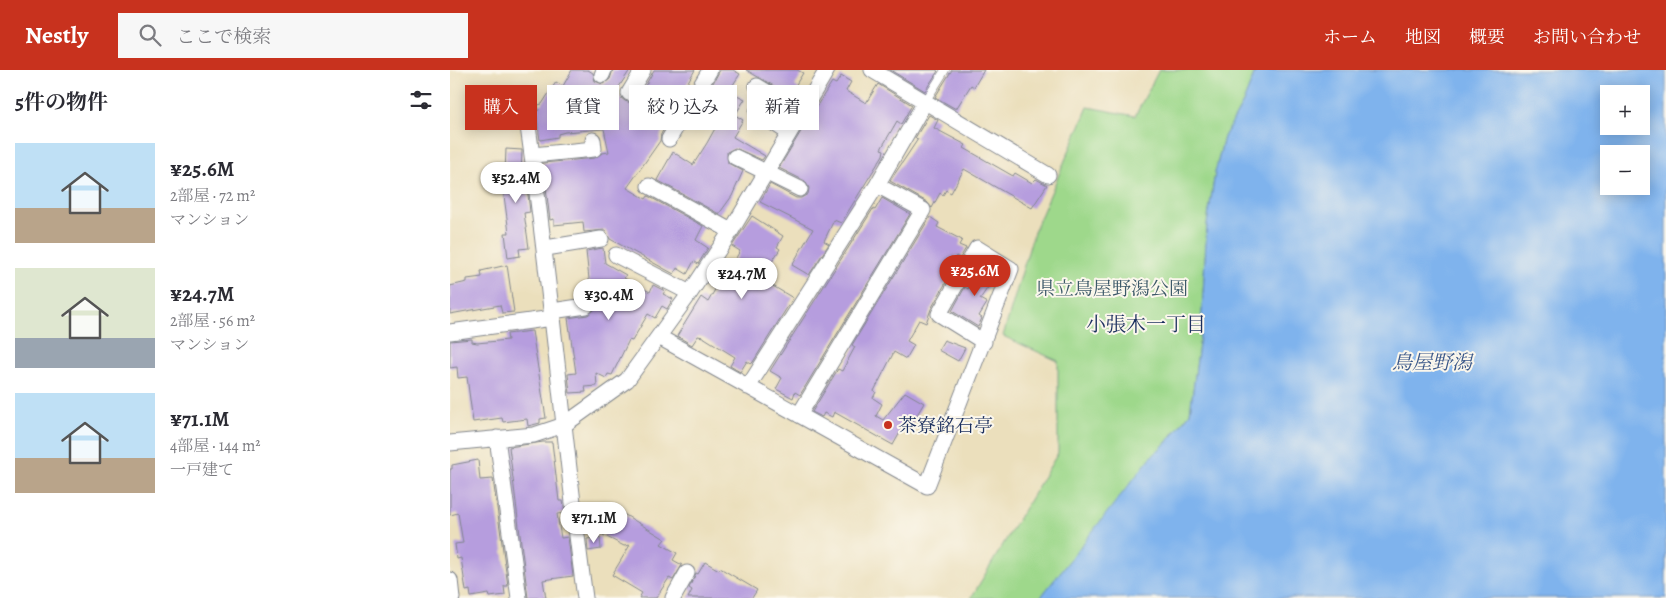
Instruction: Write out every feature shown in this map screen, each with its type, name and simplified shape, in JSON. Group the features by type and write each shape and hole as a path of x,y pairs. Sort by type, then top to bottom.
{"street":[{"path":"634,85 643,70"},
{"path":"669,140 710,70"},
{"path":"818,85 827,70"},
{"path":"872,70 1048,175"},
{"path":"748,386 877,185 925,102"},
{"path":"529,130 546,248 564,425 585,598"},
{"path":"785,130 790,133"},
{"path":"450,443 534,435 564,425 626,380 690,293 731,231 792,130"},
{"path":"533,156 594,149 593,140"},
{"path":"735,157 800,189"},
{"path":"799,415 923,210 877,185"},
{"path":"649,186 731,231"},
{"path":"546,248 600,239"},
{"path":"659,337 927,486 984,342 1011,270 977,248 939,314 984,342"},
{"path":"616,254 690,293"},
{"path":"450,332 553,315 586,306"},
{"path":"497,438 519,598"},
{"path":"673,598 687,573"},
{"path":"450,580 452,598"}],"lane":[{"path":"925,102 945,70"}],"green space":[{"name":"県立鳥屋野潟公園","path":"1159,70 1256,70 1243,103 1224,137 1215,173 1207,224 1201,329 1190,413 1040,598 971,598 1058,453 1058,361 1003,336 1034,232 1088,107 1135,116"}],"water":[{"name":"鳥屋野潟","path":"1256,70 1666,70 1666,598 1040,598 1151,457 1169,440 1190,413 1201,329 1207,224 1215,173 1224,137 1243,103"}],"building":[{"path":"572,70 588,70 593,73 595,81 603,84 610,79 613,70 630,70 619,87 619,85 564,85"},
{"path":"654,70 695,70 686,85 646,85"},
{"path":"720,70 733,70 740,74 733,85 712,85"},
{"path":"746,70 797,70 803,73 796,85 772,85"},
{"path":"890,70 936,70 938,71 925,91"},
{"path":"952,70 984,70 974,87 971,85 956,109 935,97"},
{"path":"841,76 851,82 846,91 866,103 878,84 912,105 901,124 897,121 881,149 884,150 883,155 841,223 834,220 824,241 829,244 809,275 792,265 813,229 760,202 770,184 796,198 801,198 808,194 809,188 805,181 779,168 802,130 819,130 819,102 832,82 836,84"},
{"path":"737,95 745,99 737,112"},
{"path":"547,96 547,130 591,130 565,132 558,134 558,137 540,140 537,111 539,110 538,105 542,104"},
{"path":"619,96 629,102 629,130 663,130 660,141 627,188 646,199 648,196 703,226 696,240 708,248 698,264 694,261 687,274 677,268 674,274 610,239 605,230 584,232 583,222 554,225 554,219 550,220 543,163 595,158 602,153 609,152 604,130 619,130"},
{"path":"929,115 938,120 934,128 966,145 964,148 1013,176 1015,173 1032,183 1036,179 1047,185 1032,208 964,169 951,193 946,190 943,195 940,193 932,208 927,202 890,181 918,139 915,138"},
{"path":"737,116 743,120 733,137 765,156 762,160 735,148 727,152 728,163 743,171 732,196 719,214 657,180 673,152 693,165 714,130 737,130"},
{"path":"506,149 522,150 521,178 526,178 530,212 524,213 529,248 519,249 520,256 508,258 505,233 509,233 504,196"},
{"path":"882,198 910,214 800,395 795,392 793,398 776,389 782,378 770,371 873,209 875,210"},
{"path":"752,216 783,236 777,247 780,249 761,279 793,298 753,362 751,364 747,361 740,372 730,366 735,357 703,337 698,336 692,345 677,336 701,297 708,302 721,279 723,280 740,251 732,246"},
{"path":"930,217 939,223 937,227 962,240 959,245 966,248 960,258 956,256 946,275 949,277 931,309 926,323 919,320 907,341 914,345 906,359 894,352 874,391 876,392 873,398 882,404 876,416 883,420 905,392 924,403 911,425 906,422 893,445 834,412 832,417 824,413 822,417 812,412 838,369 842,371 855,347 852,345"},
{"path":"603,248 605,263 626,275 624,278 650,292 653,285 665,291 663,294 673,299 667,309 662,306 655,318 648,314 632,341 629,340 612,375 608,374 606,378 596,373 597,386 585,387 586,392 570,393 568,374 576,373 568,318 588,315 594,310 595,304 591,298 586,251"},
{"path":"507,265 514,312 502,313 500,305 450,314 450,286 467,282 467,279 482,277 481,271"},
{"path":"983,265 997,274 980,299 987,303 979,316 982,318 978,327 952,311 965,287 968,289"},
{"path":"532,331 546,418 540,419 540,423 528,426 527,419 503,422 502,418 473,422 467,377 458,378 457,367 450,368 450,341 472,339 472,342 477,343 508,340 507,334"},
{"path":"944,340 965,348 958,361 938,350"},
{"path":"552,442 559,501 563,501 565,513 557,514 561,538 568,537 573,576 543,580 546,598 528,598 509,447"},
{"path":"478,460 480,480 493,479 508,586 504,586 505,595 490,597 489,594 471,597 470,590 466,591 461,558 457,559 455,544 463,543 458,513 450,515 450,469 452,469 452,465"},
{"path":"617,510 665,539 661,544 677,553 673,560 682,565 673,580 669,578 656,598 639,598 642,593 612,575 630,545 624,546 603,535"},
{"path":"600,537 601,549 588,551 587,539"},
{"path":"705,562 719,570 720,568 757,590 752,598 688,598 692,590 689,588 696,573 698,574"}],"place":[{"name":"茶寮銘石亭","path":"888,425"}],"district":[{"name":"小張木一丁目","path":"1146,324"}]}
